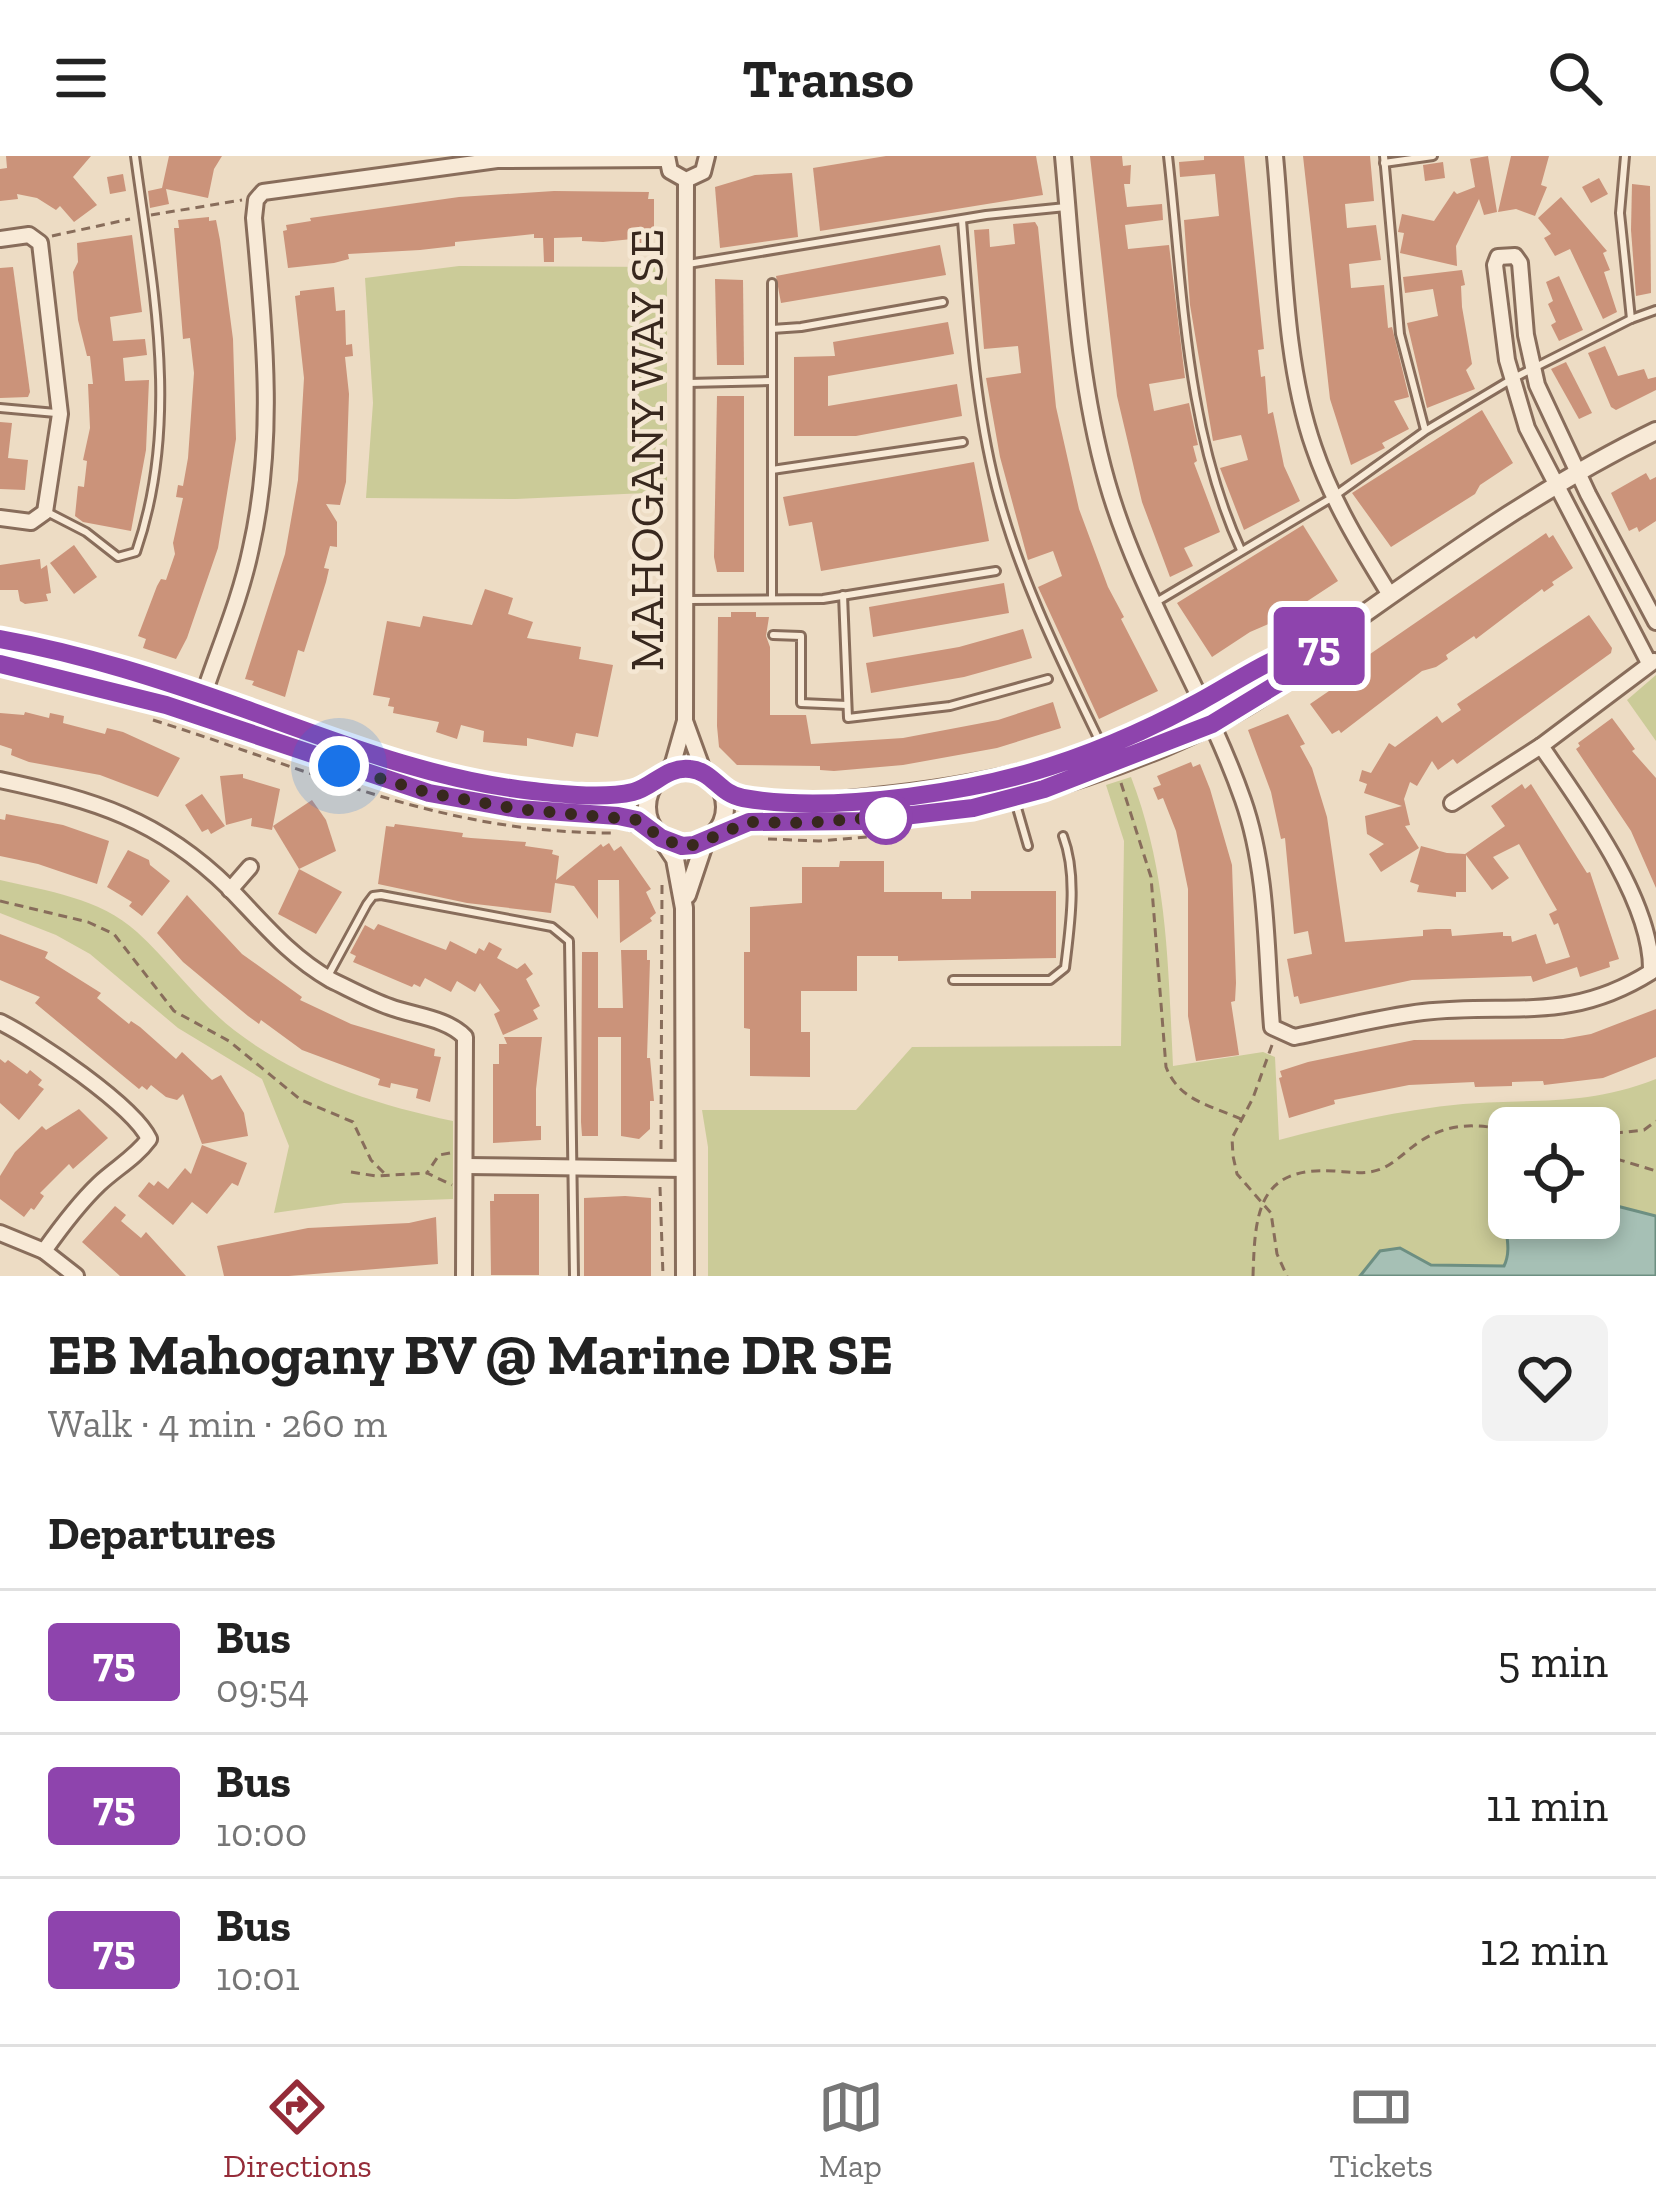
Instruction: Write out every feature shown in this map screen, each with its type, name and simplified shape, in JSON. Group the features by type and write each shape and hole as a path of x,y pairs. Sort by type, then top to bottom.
{"street":[{"path":"667,157 674,176 686,180 703,172 707,156"},
{"path":"1063,156 1087,388 1106,480 1152,605 1212,724 1244,803 1256,852 1272,1027 1294,1037 1424,1012 1552,1009 1617,994 1651,972 1652,951 1610,846 1541,746"},
{"path":"1275,156 1299,393 1313,446 1334,497 1390,595"},
{"name":"MAHOGANY WAY SE","path":"197,715 241,589 263,476 267,359 256,200 263,192 497,160 667,157"},
{"name":"MAHOGANY WAY SE","path":"660,778 673,764 686,721 686,180"},
{"path":"0,239 29,235 40,243 60,414 46,512 31,522 0,518"},
{"path":"1452,803 1541,746 1653,661 1527,428 1502,335 1498,257 1515,256 1520,263 1533,369 1549,415 1656,622"},
{"path":"0,664 197,715 429,793 518,809 618,816 682,846 749,822 860,821 973,808 1089,774 1212,724 1302,669 1321,644 1557,484 1656,431"},
{"path":"0,639 71,653 203,694 384,760 446,776 533,791 619,794 637,792 678,769 704,772 722,792 772,802 844,801 967,788 1009,778 1102,748 1201,701 1289,650 1321,644"},
{"name":"MAHOGANY WAY SE","path":"686,721 704,772"},
{"path":"660,778 646,810 674,859 684,908 685,1276"},
{"path":"0,781 99,805 146,823 191,854 278,944 327,978 385,1006 456,1027 465,1037 464,1276"},
{"path":"684,908 709,837 724,814 722,792"},
{"path":"230,890 250,867"},
{"path":"0,1022 21,1032 110,1098 143,1126 149,1139 67,1218 44,1251"},
{"path":"466,1166 685,1169"},
{"path":"0,1233 44,1251 76,1276"}],"lane":[{"path":"46,512 86,532 118,557 127,557 136,552 153,503 163,389 135,156"},
{"path":"1168,156 1200,423 1224,512 1241,550"},
{"path":"1425,431 1400,334 1384,159 1433,156"},
{"path":"1625,156 1620,213 1631,319"},
{"path":"684,265 1068,207"},
{"path":"962,220 971,322 995,484 1041,617 1102,748"},
{"path":"772,283 772,599"},
{"path":"772,329 943,302"},
{"path":"1152,605 1334,497 1425,431 1513,379 1656,310"},
{"path":"685,383 771,381"},
{"path":"0,408 60,414"},
{"path":"772,470 963,442"},
{"path":"686,600 843,595 996,571"},
{"path":"843,595 848,718 914,712 1048,680"},
{"path":"773,635 801,636 801,704 848,705"},
{"path":"1009,778 1028,846"},
{"path":"953,980 1050,980 1065,968 1070,854 1064,836"},
{"path":"327,978 373,896 539,924 562,933 572,953 574,1276"}],"path":[{"path":"138,715 355,791 453,818 531,829 617,833"},
{"path":"1118,776 1141,835 1150,877 1166,1067 1185,1097 1243,1120"},
{"path":"661,1149 662,876"},
{"path":"0,901 88,922 113,934 174,1011 229,1040 301,1100 352,1122 371,1160 386,1174"},
{"path":"1280,1033 1232,1138 1238,1174 1271,1213 1277,1254 1287,1276"},
{"path":"1620,1133 1644,1130 1656,1121"},
{"path":"1252,1276 1255,1219 1262,1200 1286,1176 1301,1170 1372,1172 1456,1124 1488,1128"},
{"path":"427,1173 440,1155 452,1153"},
{"path":"1620,1160 1656,1171"},
{"path":"351,1172 427,1173 452,1185"},
{"path":"660,1187 663,1276"}],"green space":[{"path":"459,266 667,267 667,492 516,499 366,498 373,403 365,278"},
{"path":"1656,675 1656,741 1627,700"},
{"path":"1131,777 1159,884 1173,1066 1263,1052 1275,1057 1279,1140 1416,1110 1583,1098 1656,1079 1656,1276 708,1276 708,1147 702,1110 856,1110 912,1047 1121,1046 1124,841 1106,785"},
{"path":"0,880 72,897 122,920 221,1019 285,1063 366,1098 453,1121 453,1199 344,1203 274,1213 289,1146 262,1079 178,1028 90,954 0,913"}],"shaded area":[{"path":"1620,1207 1656,1216 1656,1276 1360,1276 1380,1251 1400,1248 1431,1265 1504,1266 1507,1239 1620,1239"}],"building":[{"path":"6,156 91,156 73,177 97,205 74,222 60,206 56,210 37,198 17,194 18,199 0,201 0,169 7,168"},
{"path":"169,156 222,156 208,198 166,189 169,204 150,208 148,191 162,188"},
{"path":"886,156 1036,156 1043,195 820,231 813,168"},
{"path":"1090,156 1122,156 1123,166 1131,165 1130,184 1124,184 1127,207 1162,204 1163,220 1125,225 1128,249 1169,245 1185,378 1149,384 1154,411 1189,403 1198,445 1193,446 1194,463 1220,532 1184,548 1193,566 1170,577 1142,502 1117,396"},
{"path":"1204,156 1244,156 1264,349 1258,350 1261,377 1265,376 1268,414 1273,412 1284,466 1300,501 1244,530 1220,468 1248,460 1241,435 1213,441 1190,305 1184,220 1219,216 1215,174 1180,177 1179,162 1204,160"},
{"path":"1303,156 1370,156 1374,201 1345,204 1347,228 1376,225 1381,260 1349,264 1351,288 1384,285 1388,328 1392,327 1409,397 1394,401 1409,429 1351,465 1330,399"},
{"path":"1488,156 1497,212 1484,215 1479,199 1456,246 1457,266 1400,253 1402,214 1434,221 1454,191 1475,187 1470,159"},
{"path":"1511,156 1549,156 1541,185 1547,187 1535,216 1516,209 1498,212"},
{"path":"1443,162 1445,178 1425,181 1423,165"},
{"path":"792,173 798,237 720,248 715,187 755,175"},
{"path":"123,174 126,191 110,194 107,177"},
{"path":"1599,178 1608,194 1591,203 1582,187"},
{"path":"1632,184 1650,186 1651,293 1636,296 1631,230"},
{"path":"649,192 648,199 654,199 654,236 644,235 644,244 632,244 632,239 554,238 554,262 544,262 543,238 534,238 534,234 420,250 348,254 349,259 334,263 288,268 283,231 286,225 310,218 459,197"},
{"path":"1561,197 1607,251 1603,253 1610,270 1604,272 1617,312 1603,319 1570,249 1555,256 1544,238 1551,234 1538,218"},
{"path":"209,217 209,221 216,220 220,240 233,339 236,439 218,548 176,659 143,648 146,639 138,636 175,554 183,498 176,497 188,458 194,373 190,338 183,339 174,228 179,228 178,220"},
{"path":"1035,222 1056,407 1079,509 1121,619 1158,691 1099,719 1038,587 1062,576 1053,551 1028,560 1000,457 986,378 1021,373 1018,346 984,349 974,230 989,229 990,247 1015,244 1013,224"},
{"path":"132,235 142,312 110,317 113,341 145,339 147,355 123,358 125,381 149,380 146,450 131,531 83,522 75,516 78,486 84,487 87,461 83,460 90,428 88,384 93,384 73,272 77,243"},
{"path":"940,245 946,275 781,303 776,276"},
{"path":"13,267 30,392 28,397 0,398 0,268"},
{"path":"1462,270 1462,307 1472,364 1466,370 1475,389 1427,408 1407,323 1438,316 1433,289 1405,293 1403,277"},
{"path":"1559,276 1583,330 1559,341 1551,325 1556,322 1546,282"},
{"path":"715,279 743,280 744,365 717,365"},
{"path":"334,287 336,311 345,310 346,345 352,344 353,356 345,357 349,394 346,482 340,505 326,504 337,522 337,547 330,546 326,582 285,697 245,679 285,554 298,480 304,378 295,296 300,291"},
{"path":"948,322 954,354 828,376 828,406 957,384 962,416 856,436 794,436 794,357 835,356 833,342"},
{"path":"1605,346 1618,376 1644,369 1648,379 1656,377 1656,390 1616,410 1611,407 1588,353"},
{"path":"1566,362 1592,413 1579,419 1551,369"},
{"path":"717,396 744,396 744,572 717,572 714,557"},
{"path":"1482,410 1513,463 1480,485 1475,494 1391,547 1352,493"},
{"path":"0,422 12,423 8,458 28,460 25,490 0,489"},
{"path":"974,462 989,541 821,571 812,522 789,526 783,497"},
{"path":"1646,473 1650,480 1656,477 1656,521 1639,532 1637,527 1629,531 1611,493"},
{"path":"1303,525 1338,581 1212,657 1177,603"},
{"path":"1546,533 1549,538 1553,535 1573,568 1341,733 1332,734 1310,704 1329,691 1325,685"},
{"path":"74,545 97,577 74,594 50,563"},
{"path":"40,559 41,569 47,565 48,601 25,604 18,590 0,590 0,565"},
{"path":"1004,583 1009,613 873,637 869,607"},
{"path":"485,589 513,598 508,614 533,622 527,638 581,647 579,659 613,665 598,737 576,733 573,747 527,738 527,746 483,742 484,731 461,725 457,739 436,732 439,722 393,713 390,698 373,695 387,621 420,627 423,616 472,625"},
{"path":"731,612 769,617 770,715 806,715 811,744 903,738 998,720 1053,702 1061,728 997,748 903,765 834,771 820,770 820,766 737,765 719,747 717,726 718,617 731,617"},
{"path":"1589,615 1611,653 1457,764 1453,759 1438,770 1432,761 1417,786 1410,782 1404,799 1410,825 1405,826 1419,848 1381,872 1369,854 1384,844 1367,834 1365,816 1402,806 1364,793 1367,784 1359,781 1362,770 1371,773 1389,743 1395,747 1437,716 1442,723 1461,710 1457,704"},
{"path":"1023,629 1032,658 964,677 871,693 866,663 959,647"},
{"path":"0,713 64,716 63,723 105,734 107,728 123,732 180,758 158,797 100,775 29,762 0,745"},
{"path":"1288,714 1305,744 1300,746 1327,817 1345,942 1423,936 1423,930 1436,929 1451,929 1452,936 1503,932 1512,942 1536,934 1546,964 1570,957 1558,923 1554,925 1549,914 1557,910 1519,844 1493,857 1509,878 1492,890 1466,855 1466,892 1456,892 1456,897 1417,892 1419,885 1410,882 1421,846 1465,854 1505,826 1491,806 1522,784 1525,789 1531,784 1590,872 1619,959 1580,977 1577,967 1533,982 1531,976 1412,980 1300,1004 1298,996 1294,997 1287,959 1312,954 1308,931 1294,934 1285,838 1281,839 1271,792 1248,730"},
{"path":"1612,718 1656,778 1656,888 1631,831 1576,749"},
{"path":"1191,762 1193,767 1200,764 1210,789 1232,865 1236,983 1235,1001 1231,1002 1239,1055 1196,1061 1188,1016 1188,889 1176,831 1163,798 1158,800 1153,788 1161,785 1157,776"},
{"path":"243,774 243,778 280,789 272,830 251,826 252,818 226,825 220,776"},
{"path":"202,794 225,826 211,834 208,829 202,832 185,805"},
{"path":"312,800 326,820 336,851 299,869 273,826"},
{"path":"6,814 63,825 109,841 97,884 0,856 0,819 5,820"},
{"path":"386,826 553,850 559,856 556,880 601,844 609,843 614,851 621,846 651,889 646,892 656,913 620,943 619,880 598,880 598,919 574,886 555,883 551,913 467,903 378,884"},
{"path":"128,850 149,860 170,881 142,916 129,906 132,902 107,887"},
{"path":"840,861 884,861 884,892 942,892 942,899 971,899 971,891 1056,891 1056,958 898,961 898,956 857,956 857,991 801,991 801,1032 810,1032 810,1077 750,1076 750,1029 744,1028 744,952 750,952 750,907 802,903 802,867 839,867"},
{"path":"299,869 342,892 316,934 278,914"},
{"path":"187,895 242,954 300,1000 351,1024 435,1049 434,1056 441,1057 430,1102 416,1098 418,1089 378,1085 380,1079 302,1050 248,1016 183,962 157,933"},
{"path":"378,924 446,950 450,941 476,954 489,942 502,949 497,958 517,969 525,963 533,974 526,979 540,1006 533,1010 538,1019 503,1035 494,1014 500,1011 480,983 475,992 457,981 451,992 425,978 420,987 412,987 353,962 356,956 350,953 365,925 374,930"},
{"path":"0,934 48,952 45,958 101,993 97,998 176,1059 182,1052 212,1080 221,1075 244,1113 248,1136 202,1144 183,1094 177,1100 151,1085 139,1089 35,1003 40,997 0,980"},
{"path":"621,950 647,950 650,960 647,1058 654,1101 650,1101 650,1129 639,1139 621,1136 621,1037 598,1037 598,1136 582,1136 582,952 598,952 598,1008 623,1008"},
{"path":"1656,1009 1656,1057 1603,1078 1544,1085 1543,1081 1512,1082 1512,1086 1475,1087 1474,1082 1409,1085 1334,1100 1335,1104 1289,1118 1279,1078 1280,1071 1308,1062 1414,1040 1563,1039 1591,1034"},
{"path":"504,1037 542,1037 536,1089 536,1126 541,1126 541,1140 493,1143 493,1064 499,1064 499,1044 507,1044"},
{"path":"0,1059 42,1080 38,1085 44,1089 19,1120 0,1103"},
{"path":"79,1109 108,1138 73,1169 69,1164 24,1217 0,1199 0,1176 15,1152 42,1126 46,1130"},
{"path":"202,1145 247,1163 238,1186 232,1183 207,1214 192,1202 173,1225 138,1196 149,1182 154,1186 158,1181 168,1189 185,1168 191,1174"},
{"path":"494,1194 539,1194 539,1275 491,1275 490,1201"},
{"path":"584,1198 651,1198 651,1276 584,1276"},
{"path":"115,1206 126,1215 121,1221 141,1238 146,1232 186,1276 120,1276 82,1242"},
{"path":"436,1217 438,1264 289,1276 224,1276 217,1246 308,1228 409,1223"}],"bus line":[{"name":"75","path":"0,639 117,666 384,760 446,776 533,791 619,794 637,792 665,773 692,769 704,772 722,792 738,798 801,803 967,788 1042,769 1147,729 1289,650 1321,644 1302,669 1212,724 1044,789 973,808 860,821 749,822 682,846 637,820 618,816 518,809 429,793 166,705 0,664"}],"route":[{"path":"339,766 429,793 518,809 637,820 682,846 749,822 898,816 886,818"}]}
